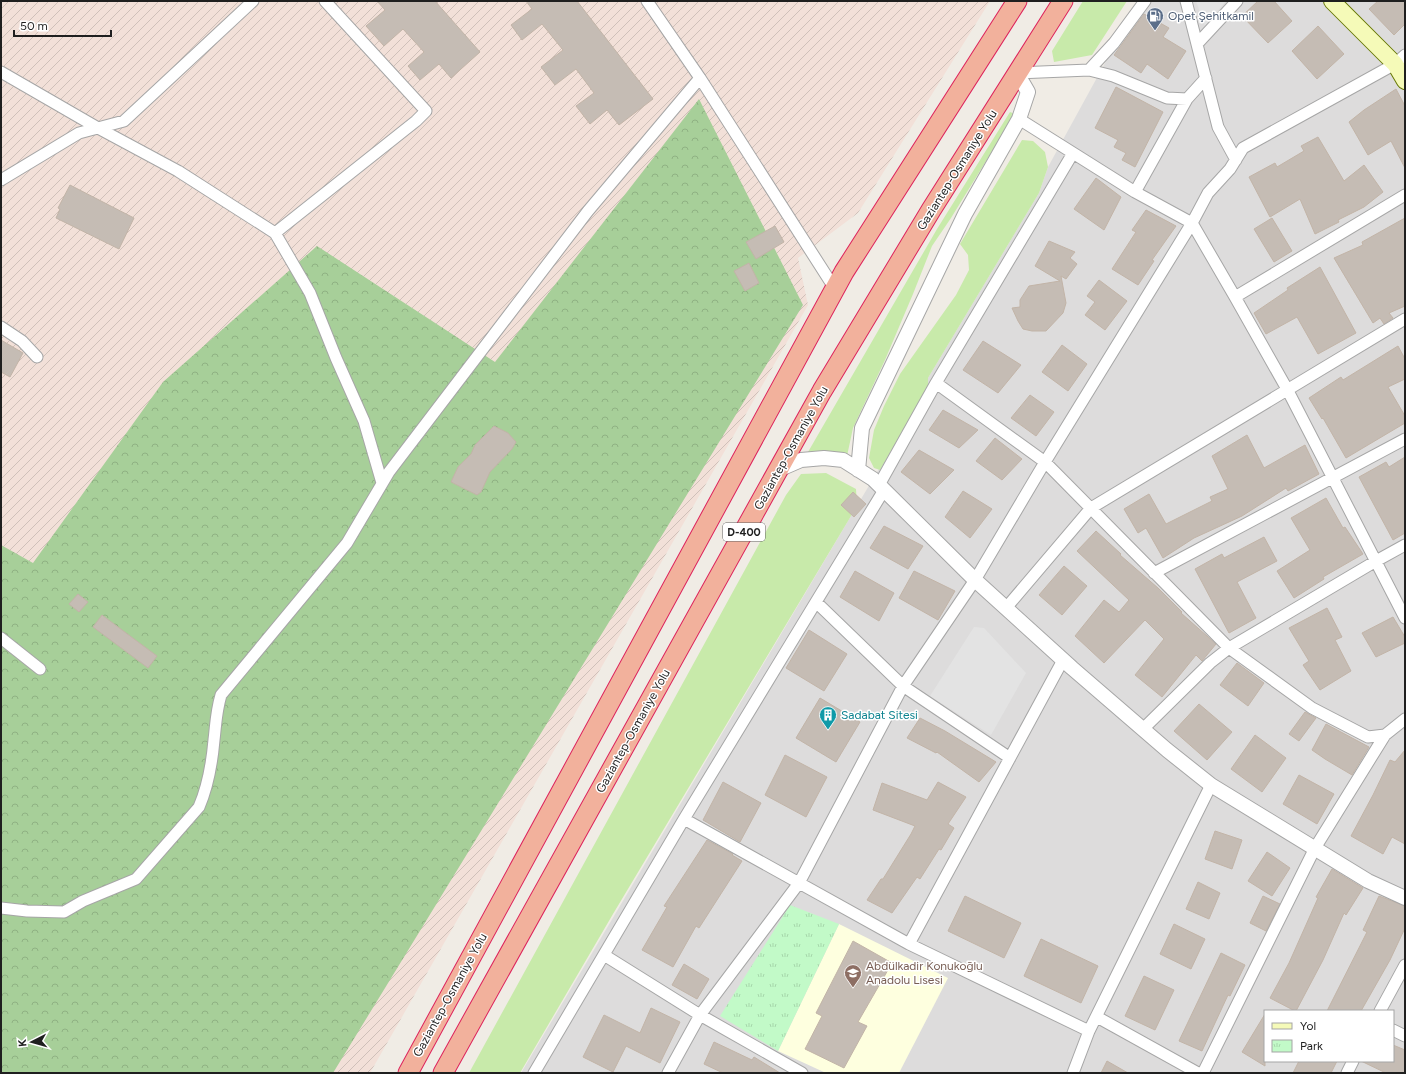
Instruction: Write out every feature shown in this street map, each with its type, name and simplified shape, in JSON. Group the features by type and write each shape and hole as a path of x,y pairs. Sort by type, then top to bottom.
{"highway":[{"name":"Gaziantep-Osmaniye Yolu","path":"408,1073 844,272 1017,1"},
{"name":"Gaziantep-Osmaniye Yolu","path":"443,1073 822,391 923,223 1063,1"}],"main road":[{"path":"1332,1 1400,60 1405,81"}],"street":[{"path":"1,180 35,161 79,133 124,120 253,1"},
{"path":"275,233 416,121 426,111 325,1"},
{"path":"647,1 700,78 835,289"},
{"path":"1088,70 1114,43 1145,1"},
{"path":"1186,1 1218,127 1236,160"},
{"path":"1197,44 1237,1"},
{"path":"668,1073 700,1015 799,883 903,686 975,580 1045,462 1192,223 1208,193 1230,169 1243,148 1400,60"},
{"path":"858,470 862,428 965,214 1019,119 1028,92 1017,74 1088,70 1113,76 1168,98 1187,99"},
{"path":"1,72 98,128 178,171 275,233 310,293 336,358 364,421 382,483"},
{"path":"1,908 27,911 64,912 83,901 136,879 199,807 205,794 211,765 216,710 221,695 346,543 393,466 588,211 700,78"},
{"path":"1135,192 1187,99 1206,78"},
{"path":"1019,119 1135,192 1192,223 1236,297 1287,389 1405,618"},
{"path":"534,1073 684,818 816,602 881,487 936,383 1073,153"},
{"path":"1,189 15,171"},
{"path":"1236,297 1405,195"},
{"path":"1006,608 1091,508 1405,319"},
{"path":"1,327 22,341 37,357"},
{"path":"936,383 1045,462 1229,648 1312,708 1368,737 1385,735"},
{"path":"1154,573 1405,439"},
{"path":"778,470 801,460 824,458 843,460 873,479 975,580 1143,729 1211,785 1368,881 1405,898"},
{"path":"1143,729 1210,663 1229,648 1405,545"},
{"path":"816,602 903,686 1010,758"},
{"path":"1,638 40,669"},
{"path":"909,944 1064,660"},
{"path":"1203,1073 1315,848 1385,735 1405,719"},
{"path":"1073,1073 1089,1031 1211,785"},
{"path":"684,818 909,944 1089,1031"},
{"path":"604,955 790,1070 802,1073"},
{"path":"1381,1010 1405,965"},
{"path":"1097,1017 1198,1073"},
{"path":"1394,1030 1405,1036"},
{"path":"1347,1073 1352,1062"}],"shaded area":[{"path":"1,1 990,1 858,213 798,258 808,305 370,1073 1,1073"},
{"path":"1139,1 1405,1 1405,1073 521,1073 928,386 928,378 1039,193 1048,167"},
{"path":"1196,1 1226,1 1205,26"},
{"path":"974,627 984,628 1026,673 991,735 930,696"},
{"path":"839,924 948,978 899,1073 826,1073 778,1051"}],"green space":[{"path":"1083,1 1127,1 1092,55 1054,62 1052,51"},
{"path":"699,99 803,305 333,1073 1,1073 1,545 33,563 163,382 317,246 495,362"},
{"path":"1010,112 1015,114 932,246 885,360 853,428 847,456 831,451 808,452 937,229"},
{"path":"1022,140 1033,141 1045,152 1048,167 1039,193 928,378 928,386 880,470 874,468 869,458 874,430 884,406 900,374 956,295 969,270 968,255 960,244"},
{"path":"826,473 856,489 857,506 613,914 520,1073 469,1073 786,495 801,474"},
{"path":"790,905 839,924 778,1051 720,1016"}],"building":[{"path":"377,1 435,1 480,52 451,78 439,64 420,80 408,66 424,52 403,29 384,46 366,26 385,10"},
{"path":"526,1 577,1 653,99 619,125 607,110 590,124 576,106 594,93 576,69 555,85 541,67 563,50 542,24 522,40 511,25 532,9"},
{"path":"1258,1 1274,1 1292,21 1268,43 1242,16"},
{"path":"1378,1 1405,1 1405,24 1394,35 1369,9"},
{"path":"1144,14 1169,28 1163,37 1186,51 1168,79 1147,64 1141,73 1114,55"},
{"path":"1318,26 1344,54 1317,79 1292,51"},
{"path":"1116,87 1163,112 1135,167 1122,160 1126,153 1114,147 1118,140 1095,128"},
{"path":"1396,89 1405,106 1405,168 1391,141 1368,155 1349,122 1364,110"},
{"path":"1318,137 1344,181 1364,165 1383,192 1364,207 1315,234 1300,199 1270,217 1249,177 1275,163 1277,167 1304,151 1301,146"},
{"path":"1096,178 1121,197 1104,230 1074,209"},
{"path":"70,185 134,218 119,249 56,218 60,209 58,208"},
{"path":"1146,210 1176,226 1152,260 1154,261 1138,285 1112,269 1136,232 1132,230"},
{"path":"1272,218 1292,251 1274,262 1254,229"},
{"path":"1405,218 1405,306 1389,313 1393,318 1384,324 1380,318 1373,323 1334,258 1363,245 1362,242"},
{"path":"775,226 784,242 756,259 746,242"},
{"path":"1049,241 1075,252 1070,258 1077,264 1066,279 1061,276 1066,303 1063,313 1046,331 1032,331 1023,329 1012,308 1020,307 1020,300 1029,286 1060,281 1035,266"},
{"path":"749,263 759,283 745,291 734,271"},
{"path":"1320,267 1356,333 1318,354 1297,317 1266,334 1254,313 1288,290 1287,288"},
{"path":"1099,280 1127,301 1105,330 1085,315 1095,302 1087,296"},
{"path":"1,340 23,353 10,377 1,372"},
{"path":"983,341 1021,365 998,393 963,370"},
{"path":"1062,345 1087,364 1068,391 1042,372"},
{"path":"1398,346 1405,359 1405,379 1388,387 1405,416 1405,423 1346,458 1323,418 1322,419 1309,398 1341,377 1343,380"},
{"path":"1030,395 1054,412 1036,436 1011,418"},
{"path":"943,410 978,430 959,448 929,430"},
{"path":"494,426 508,433 516,442 512,449 490,472 481,492 477,495 451,482 458,467 471,454 475,445"},
{"path":"1247,435 1264,468 1305,445 1319,474 1288,491 1286,488 1242,516 1194,538 1163,558 1146,528 1138,533 1124,509 1149,494 1166,524 1212,501 1210,497 1228,489 1212,456"},
{"path":"995,438 1022,459 1002,480 976,461"},
{"path":"919,450 954,470 930,494 901,472"},
{"path":"1405,457 1405,533 1393,540 1359,477 1386,462 1389,467"},
{"path":"963,491 992,509 970,538 945,517"},
{"path":"853,492 866,504 854,517 841,505"},
{"path":"1326,498 1343,528 1345,527 1363,554 1323,577 1324,579 1294,598 1277,571 1310,550 1291,518"},
{"path":"884,526 923,546 908,569 870,548"},
{"path":"1096,531 1121,554 1120,555 1158,588 1182,612 1181,613 1216,644 1202,661 1196,655 1162,697 1135,675 1164,639 1145,620 1104,663 1075,636 1104,600 1119,612 1129,600 1077,551"},
{"path":"1264,537 1277,561 1237,582 1256,618 1229,633 1195,569 1222,554 1224,558"},
{"path":"1064,566 1087,586 1062,615 1039,595"},
{"path":"855,571 894,593 879,621 840,597"},
{"path":"914,571 955,591 938,620 899,598"},
{"path":"78,594 88,602 79,612 69,604"},
{"path":"1327,608 1342,637 1335,640 1351,671 1320,690 1303,665 1309,661 1289,628"},
{"path":"102,615 157,656 148,668 93,627"},
{"path":"1393,617 1405,637 1405,643 1376,657 1362,633"},
{"name":"Sadabat Sitesi","path":"809,630 847,654 824,691 786,668"},
{"path":"1237,663 1264,683 1248,706 1220,685"},
{"name":"Sadabat Sitesi","path":"820,698 860,722 836,762 796,738"},
{"path":"1199,704 1232,732 1207,760 1174,731"},
{"path":"1305,712 1316,718 1299,741 1289,734"},
{"path":"920,718 945,731 996,762 979,782 937,752 936,753 907,738"},
{"path":"1326,724 1369,747 1352,775 1312,750"},
{"path":"1255,735 1286,758 1262,792 1231,769"},
{"path":"1405,750 1405,844 1392,837 1383,854 1351,836 1390,760 1395,762"},
{"path":"785,755 827,777 806,817 765,795"},
{"path":"1299,775 1334,794 1317,824 1283,804"},
{"path":"723,782 761,803 740,842 703,820"},
{"path":"938,782 966,797 948,824 954,828 941,850 939,849 920,879 917,877 892,913 867,900 881,879 883,879 915,826 873,810 882,783 927,800"},
{"path":"1215,831 1242,840 1232,869 1205,859"},
{"path":"707,840 733,854 732,855 742,861 699,928 696,926 673,967 642,950 667,907 664,906"},
{"path":"1267,852 1290,868 1272,896 1248,881"},
{"path":"1332,869 1363,888 1346,915 1344,913 1323,960 1297,1010 1293,1010 1270,998 1289,963 1318,898 1316,897"},
{"path":"1198,882 1220,893 1209,919 1186,909"},
{"path":"965,896 1021,923 1004,958 948,931"},
{"path":"1263,896 1280,904 1266,931 1250,923"},
{"path":"1379,896 1405,906 1405,928 1390,960 1362,1010 1328,1010 1367,932 1363,930"},
{"path":"1174,924 1205,939 1191,969 1160,954"},
{"path":"1041,939 1098,966 1081,1003 1024,976"},
{"name":"Abdülkadir Konukoğlu Anadolu Lisesi","path":"853,941 892,963 858,1022 867,1026 844,1068 805,1049 822,1016 816,1013"},
{"path":"1221,953 1245,965 1230,996 1228,995 1202,1051 1179,1041"},
{"path":"684,964 709,979 697,999 672,985"},
{"path":"1144,976 1174,990 1155,1030 1125,1016"},
{"path":"651,1008 680,1022 660,1063 626,1046 613,1072 583,1057 604,1015 640,1033"},
{"path":"1264,1016 1265,1066 1242,1052"},
{"path":"714,1042 752,1060 754,1057 780,1073 723,1073 704,1064"},
{"path":"1394,1045 1405,1050 1405,1073 1386,1073 1363,1062 1394,1062"},
{"path":"1107,1061 1128,1073 1101,1073"},
{"path":"1298,1062 1336,1062 1331,1073 1293,1073"}],"place":[{"name":"Opet Şehitkamil","path":"1155,31"},
{"name":"Sadabat Sitesi","path":"828,730"},
{"name":"Abdülkadir Konukoğlu Anadolu Lisesi","path":"853,988"}]}
